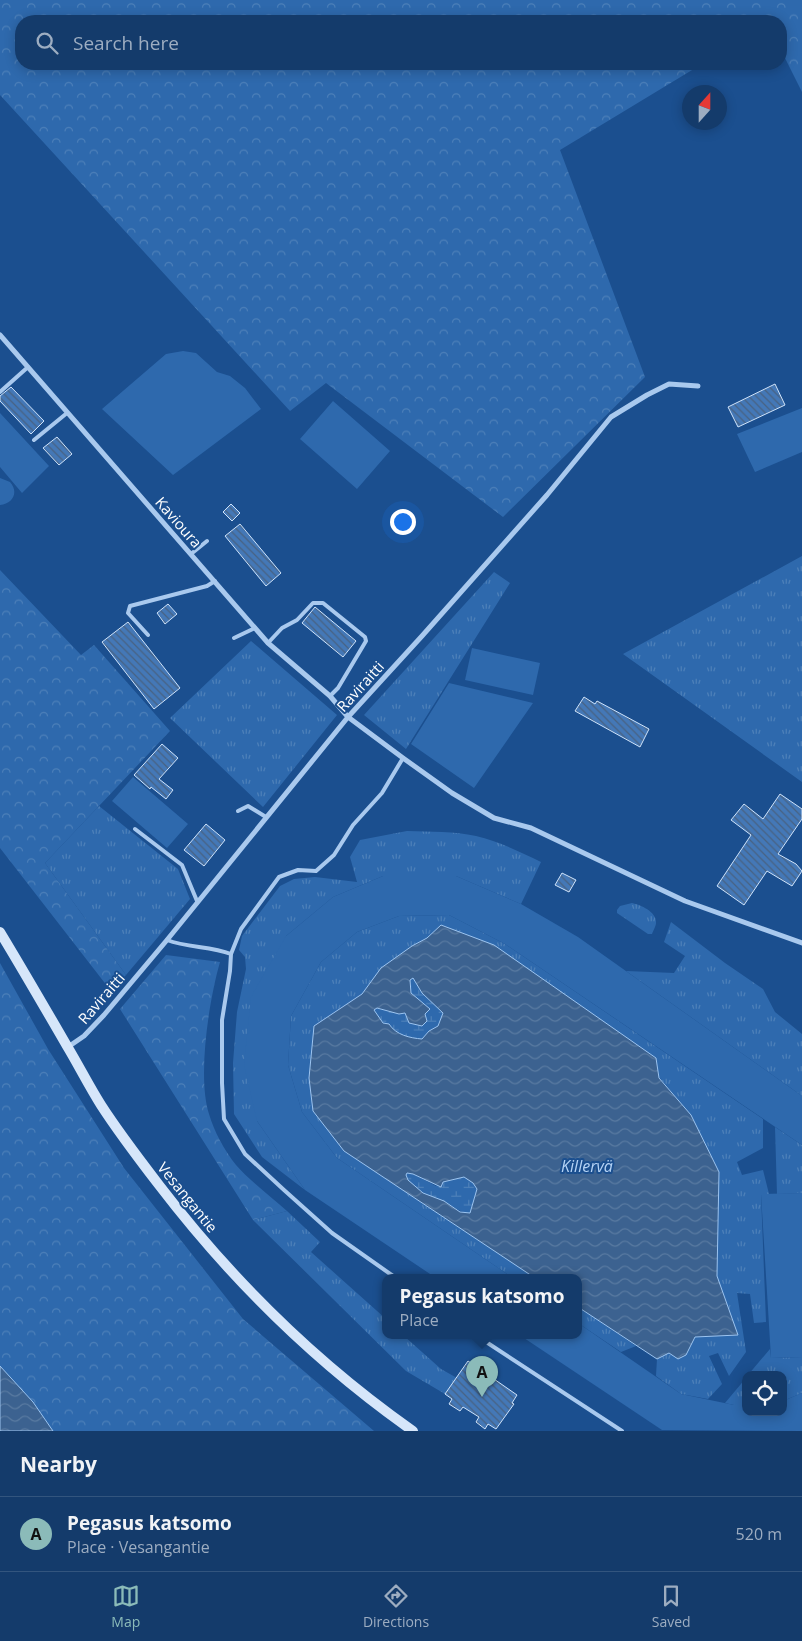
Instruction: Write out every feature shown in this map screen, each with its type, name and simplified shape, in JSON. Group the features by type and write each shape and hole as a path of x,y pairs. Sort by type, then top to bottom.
{"street":[{"name":"Kavioura","path":"0,335 268,643 330,696 348,717 452,793 494,818 531,828 685,900 802,943"},
{"name":"Raviraitti","path":"68,1047 84,1036 167,940 348,717 547,495 611,417 669,384 698,386"},
{"name":"Vesangantie","path":"0,932 101,1105 133,1151 189,1224 235,1277 324,1363 381,1409 413,1431"}],"lane":[{"path":"0,392 28,367"},
{"path":"34,440 67,413"},
{"path":"191,554 207,541"},
{"path":"148,635 128,614 130,606 206,586 215,581"},
{"path":"268,643 282,628 297,620 313,603 323,603 365,637 366,641 338,688 330,696"},
{"path":"234,638 255,628"},
{"path":"390,1274 332,1233 245,1154 224,1119 222,1020 231,954 241,929 279,877 298,870 316,871 334,855 353,825 382,793 403,758"},
{"path":"238,811 248,806 266,817"},
{"path":"135,828 182,865 197,901"},
{"path":"167,940 176,944 221,950 231,954"},
{"path":"483,1339 622,1431"}],"green space":[{"path":"0,0 802,0 802,92 787,62 787,15 15,15 15,70 692,70 560,150 645,377 503,517 326,383 290,411 0,95"},
{"path":"183,351 196,353 217,372 230,376 245,388 261,409 173,475 102,409 166,354"},
{"path":"333,401 390,451 357,489 300,439"},
{"path":"802,408 802,452 755,472 737,434"},
{"path":"0,413 49,466 22,493 0,467"},
{"path":"0,478 10,482 14,493 11,500 0,505"},
{"path":"802,556 802,782 623,654"},
{"path":"0,570 81,655 94,645 170,731 45,863 126,975 111,991 0,848"},
{"path":"494,572 510,583 406,749 364,715"},
{"path":"251,641 337,715 263,807 170,718"},
{"path":"472,648 540,663 533,695 465,680"},
{"path":"449,683 533,703 474,788 411,744"},
{"path":"133,777 188,824 167,848 112,801"},
{"path":"99,806 178,869 190,899 126,975 45,863"},
{"path":"407,831 468,834 501,844 541,862 521,904 456,876 383,876 333,897 286,936 257,1121 305,1190 262,1157 234,1114 233,1063 237,1012 246,969 245,957 239,950 242,936 280,886 294,879 315,877 357,882 350,857 360,840"},
{"path":"383,876 456,876 521,904 578,937 802,1096 802,1145 505,944 449,915 399,916 357,932 321,962 291,1016 288,1065 302,1112 337,1158 507,1274 430,1274 305,1190 257,1121 244,1065 251,997 286,936 333,897"},
{"path":"632,903 644,907 656,919 652,934 648,934 617,913 620,906"},
{"path":"449,915 505,944 763,1119 763,1148 737,1162 742,1175 763,1170 769,1194 761,1195 766,1322 754,1323 750,1294 737,1293 746,1352 729,1376 718,1353 709,1356 722,1384 708,1399 681,1394 656,1376 657,1359 669,1352 717,1276 719,1172 691,1115 659,1077 656,1058 441,925 427,938 412,946 382,968 362,994 314,1026 344,1151 529,1274 507,1274 337,1158 302,1112 288,1065 291,1016 321,962 357,932 399,916"},
{"path":"671,922 763,989 775,1012 802,1034 802,1096 626,971 674,973 685,956 664,942"},
{"path":"166,955 220,962 212,997 204,1060 204,1080 209,1114 220,1140 236,1165 287,1211 253,1220 120,1009"},
{"path":"0,963 48,1049 124,1168 243,1319 374,1431 53,1431 33,1402 0,1366"},
{"path":"413,978 422,993 443,1013 438,1026 429,1031 422,1039 405,1037 379,1019 373,1010 377,1008 383,1010 411,993 410,980"},
{"path":"775,1127 802,1145 802,1193 777,1194"},
{"path":"406,1173 413,1174 436,1186 443,1182 464,1177 473,1183 477,1189 470,1214 421,1192 410,1184"},
{"path":"802,1193 802,1357 771,1358 761,1194"},
{"path":"287,1211 320,1242 311,1252 382,1315 382,1339 407,1339 441,1369 457,1378 445,1394 406,1371 253,1220"},
{"path":"582,1310 636,1346 621,1352 582,1326"},
{"path":"582,1326 681,1394 742,1405 742,1416 787,1416 787,1399 802,1393 802,1431 662,1430 526,1339 582,1339"},
{"path":"770,1349 771,1358 802,1357 802,1393 787,1399 787,1371 751,1371"},
{"path":"742,1383 742,1405 725,1403"}],"water":[{"name":"Killervä","path":"441,925 494,945 656,1058 659,1078 691,1115 719,1172 717,1276 738,1335 695,1337 686,1355 678,1359 669,1353 657,1359 582,1310 582,1274 529,1274 344,1151 313,1111 309,1078 314,1026 362,994 381,968 427,938","holes":["413,978 422,993 443,1013 438,1026 429,1031 422,1039 408,1037 395,1031 389,1024 383,1023 374,1010 377,1008 399,1014 405,1013 409,1023 422,1026 427,1021 425,1014 430,1009 411,993 410,980","407,1173 441,1187 443,1182 464,1177 473,1183 477,1189 470,1213 460,1212 444,1201 423,1193 408,1180"]},
{"path":"0,1366 33,1402 53,1431 0,1431"}],"building":[{"path":"775,384 785,405 738,427 728,407"},
{"path":"11,387 44,421 31,434 0,401 0,396"},
{"path":"57,437 72,454 59,465 43,448"},
{"path":"231,504 240,513 232,521 223,512"},
{"path":"240,524 281,573 266,586 225,536"},
{"path":"168,604 177,614 165,624 157,613"},
{"path":"315,607 356,641 343,657 302,623"},
{"path":"128,622 180,688 154,709 102,642"},
{"path":"584,697 595,704 597,701 649,729 640,747 575,711"},
{"path":"162,744 178,758 159,779 173,790 166,799 151,787 150,789 134,775"},
{"path":"780,794 802,809 802,819 778,854 796,864 802,871 792,886 767,871 744,905 717,886 751,835 731,820 744,804 763,819"},
{"path":"206,824 225,840 204,866 184,850"},
{"path":"562,873 576,880 569,892 555,885"},
{"path":"468,1361 517,1395 512,1403 514,1404 496,1429 488,1424 485,1429 476,1422 479,1417 463,1407 460,1411 449,1404 452,1399 445,1394"}],"place":[{"name":"Pegasus katsomo","path":"482,1397"}]}
